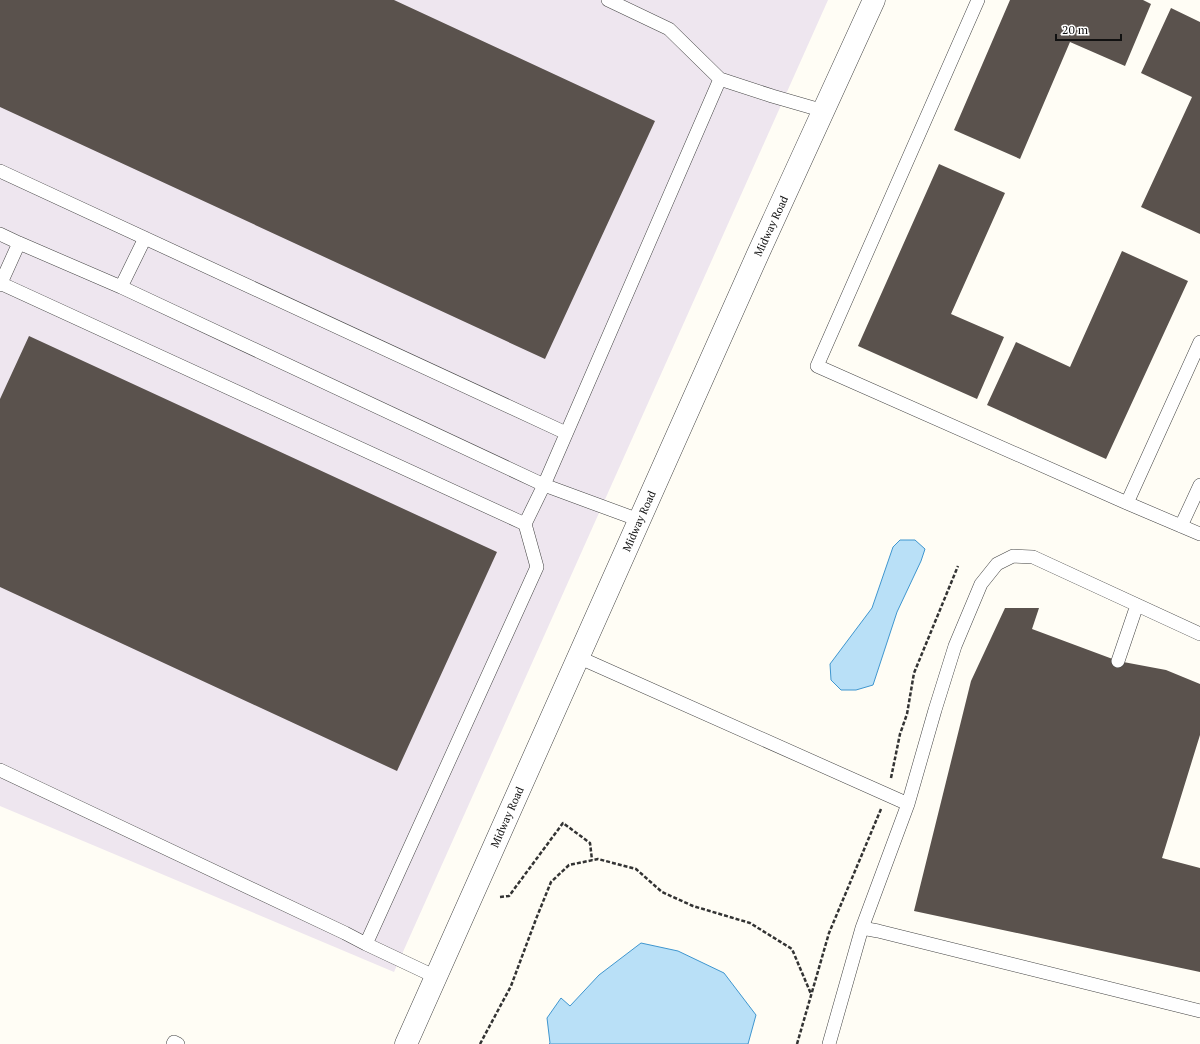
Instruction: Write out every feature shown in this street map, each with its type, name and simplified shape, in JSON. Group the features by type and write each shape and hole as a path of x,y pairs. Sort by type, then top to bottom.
{"street":[{"name":"Midway Road","path":"406,1044 760,249 874,0"}],"lane":[{"path":"608,0 669,29 720,79 824,111"},
{"path":"978,0 817,366 1200,534"},
{"path":"366,944 537,567 525,524 544,485 720,79"},
{"path":"0,172 566,433"},
{"path":"0,234 121,288 544,485 639,520"},
{"path":"121,288 144,238"},
{"path":"19,243 0,284 525,524"},
{"path":"1127,503 1200,342"},
{"path":"1181,526 1200,484"},
{"path":"829,1044 862,928 908,804 955,646 981,584 997,564 1013,556 1033,557 1200,634"},
{"path":"1118,661 1137,605"},
{"path":"578,657 908,804"},
{"path":"0,770 338,929 436,977"},
{"path":"862,928 1200,1011"},
{"path":"173,1044 174,1042 178,1044"}],"path":[{"path":"797,1044 829,934 887,795 900,734 907,714 914,673 958,566"},
{"path":"500,897 509,896 563,823 590,843 592,860"},
{"path":"480,1044 511,986 551,882 569,866 598,859 636,869 662,892 693,906 750,923 792,949 811,994"}],"shaded area":[{"path":"0,0 828,0 394,972 0,806"}],"water":[{"path":"900,540 915,540 925,549 921,561 897,612 873,685 856,690 841,690 831,680 830,664 872,608 893,547"},
{"path":"641,943 678,951 724,973 756,1015 748,1044 549,1044 547,1018 561,998 570,1006 599,975"}],"building":[{"path":"0,0 394,0 655,121 545,359 0,107"},
{"path":"1010,0 1143,0 1151,4 1125,66 1070,42 1020,159 954,130"},
{"path":"1171,8 1200,22 1200,234 1141,207 1192,97 1141,73"},
{"path":"939,164 1005,193 951,314 1004,337 977,399 858,346"},
{"path":"1122,251 1188,281 1106,459 987,405 1016,342 1070,367"},
{"path":"29,336 497,552 397,771 0,587 0,399"},
{"path":"1005,608 1039,608 1032,629 1118,661 1166,670 1200,684 1200,735 1162,858 1200,868 1200,972 914,911 971,681"}]}
